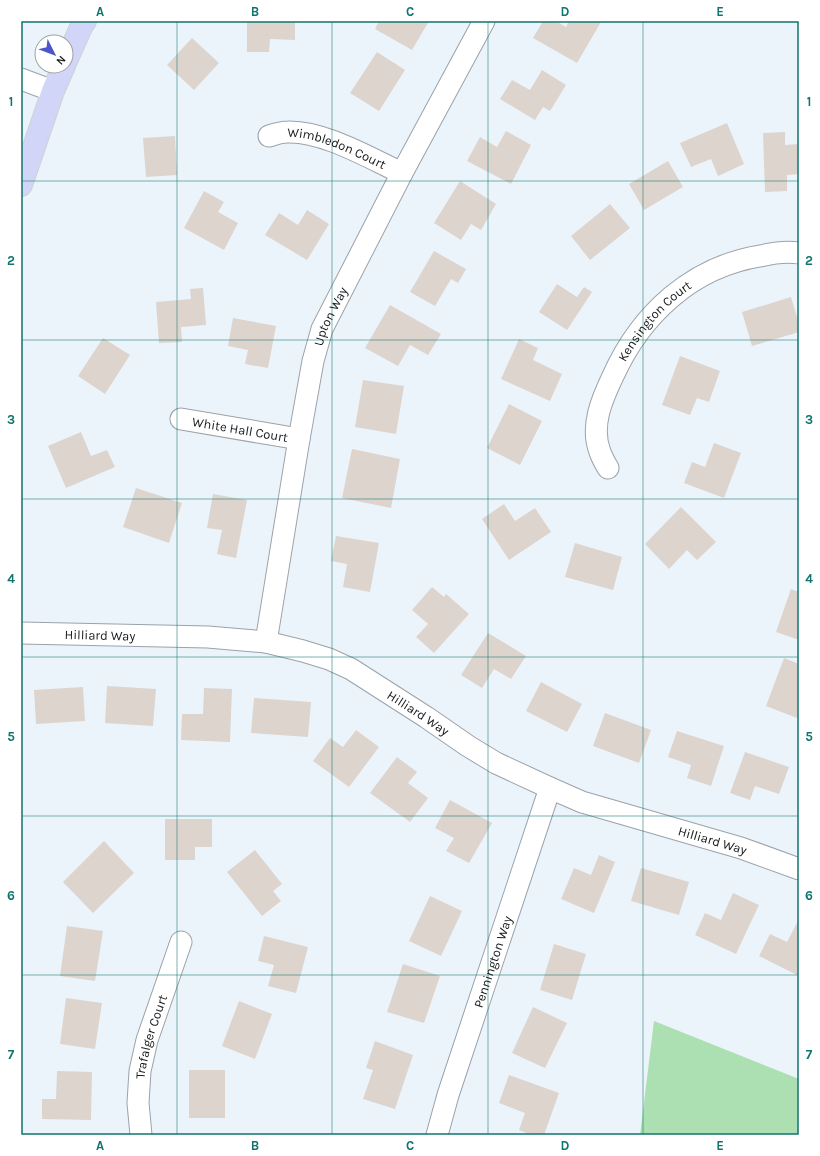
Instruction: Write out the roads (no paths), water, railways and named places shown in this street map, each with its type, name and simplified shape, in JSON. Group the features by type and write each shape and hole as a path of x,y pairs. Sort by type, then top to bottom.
{"main road":[{"path":"74,43 85,21"},
{"path":"21,185 52,91 60,74"}],"street":[{"name":"Upton Way","path":"266,642 299,438 314,361 322,329 402,173 484,21"},
{"path":"21,79 52,91"},
{"name":"Wimbledon Court","path":"269,136 287,132 308,134 328,139 402,173"},
{"name":"Kensington Court","path":"608,468 600,451 597,433 598,416 604,395 619,362 639,330 662,304 687,284 714,269 741,259 790,252 799,253"},
{"name":"White Hall Court","path":"181,419 299,438"},
{"name":"Hilliard Way","path":"21,633 208,637 266,642 303,650 351,669 373,682 479,753 501,766 550,788 582,802 742,848 799,869"},
{"name":"Pennington Way","path":"437,1135 448,1095 550,788"},
{"name":"Trafalger Court","path":"141,1135 138,1103 140,1071 147,1040 181,942"}]}
